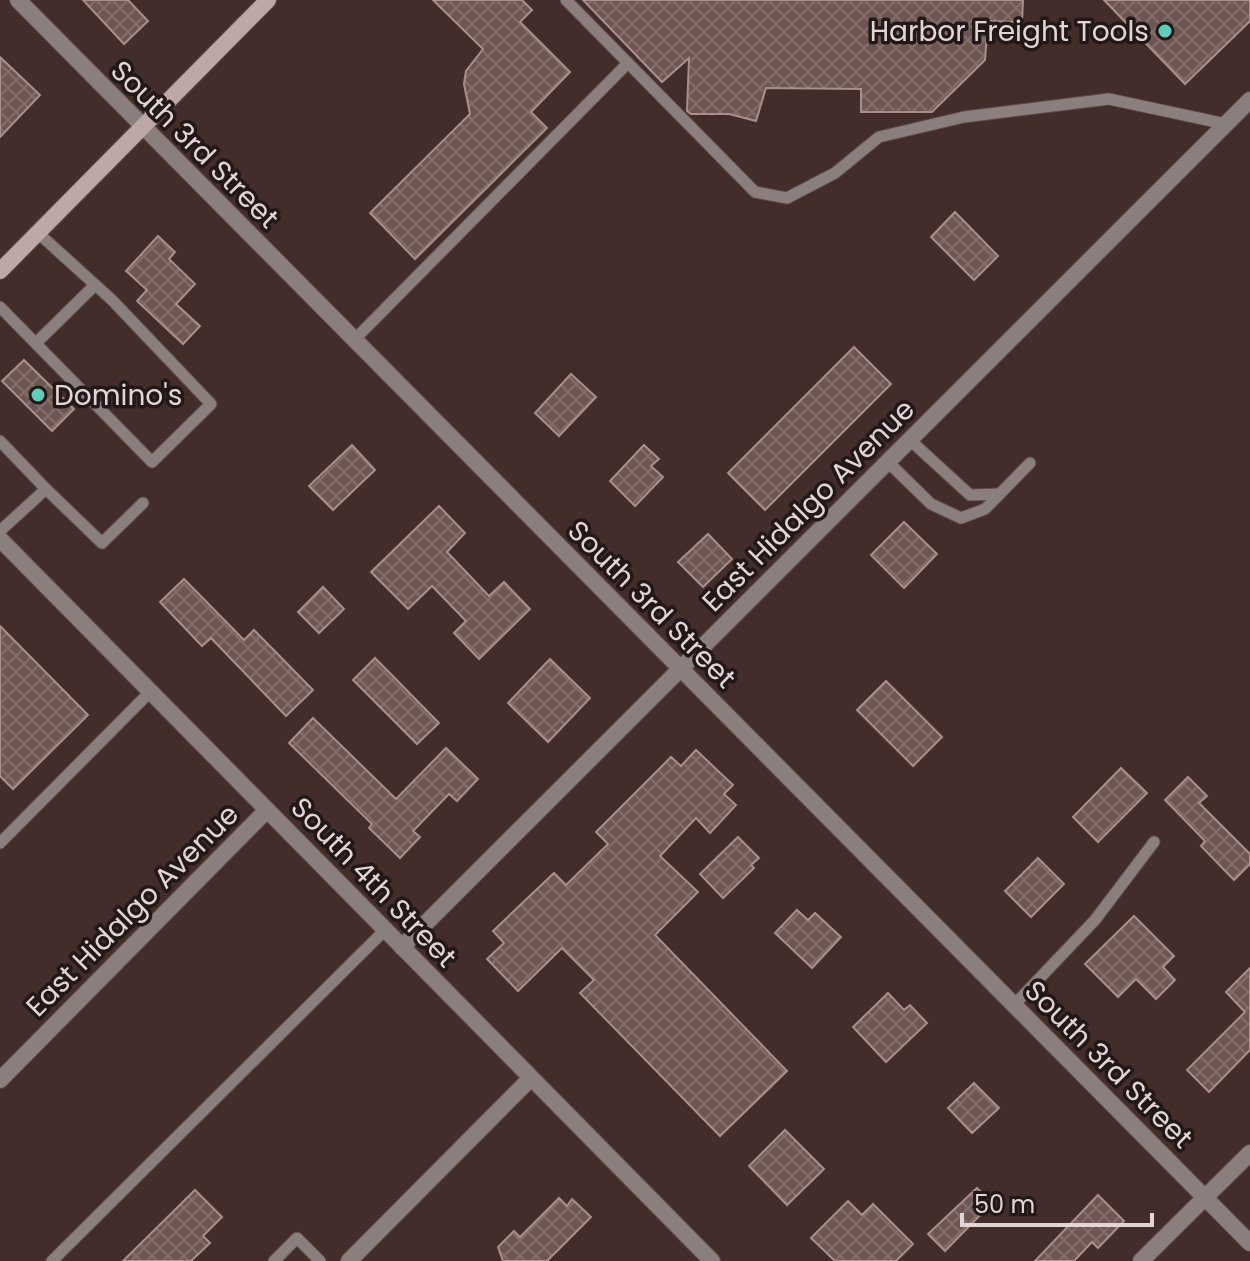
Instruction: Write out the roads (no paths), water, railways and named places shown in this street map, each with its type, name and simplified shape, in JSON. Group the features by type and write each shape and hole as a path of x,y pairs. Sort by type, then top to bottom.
{"main road":[{"path":"0,271 268,0"}],"street":[{"name":"South 3rd Street","path":"18,0 1250,1243"},
{"name":"East Hidalgo Avenue","path":"402,947 1250,100"},
{"name":"South 4th Street","path":"0,539 712,1261"},
{"name":"East Hidalgo Avenue","path":"0,1080 267,810"},
{"path":"349,1261 531,1078"},
{"path":"1141,1261 1250,1153"}],"lane":[{"path":"566,0 755,192 787,198 835,173 879,137 964,117 1109,99 1226,124"},
{"path":"354,340 628,63"},
{"path":"0,307 152,462 211,404 112,300 37,232"},
{"path":"36,343 94,286"},
{"path":"910,440 970,495 1000,494"},
{"path":"0,441 102,543 143,503"},
{"path":"888,462 931,504 952,517 975,515 1030,463"},
{"path":"0,531 46,489"},
{"path":"0,843 151,691"},
{"path":"1014,1005 1095,920 1154,842"},
{"path":"52,1261 385,930"},
{"path":"274,1261 297,1238 320,1261"}],"place":[{"name":"Harbor Freight Tools","path":"1165,31"},
{"name":"Domino's","path":"38,395"}]}
